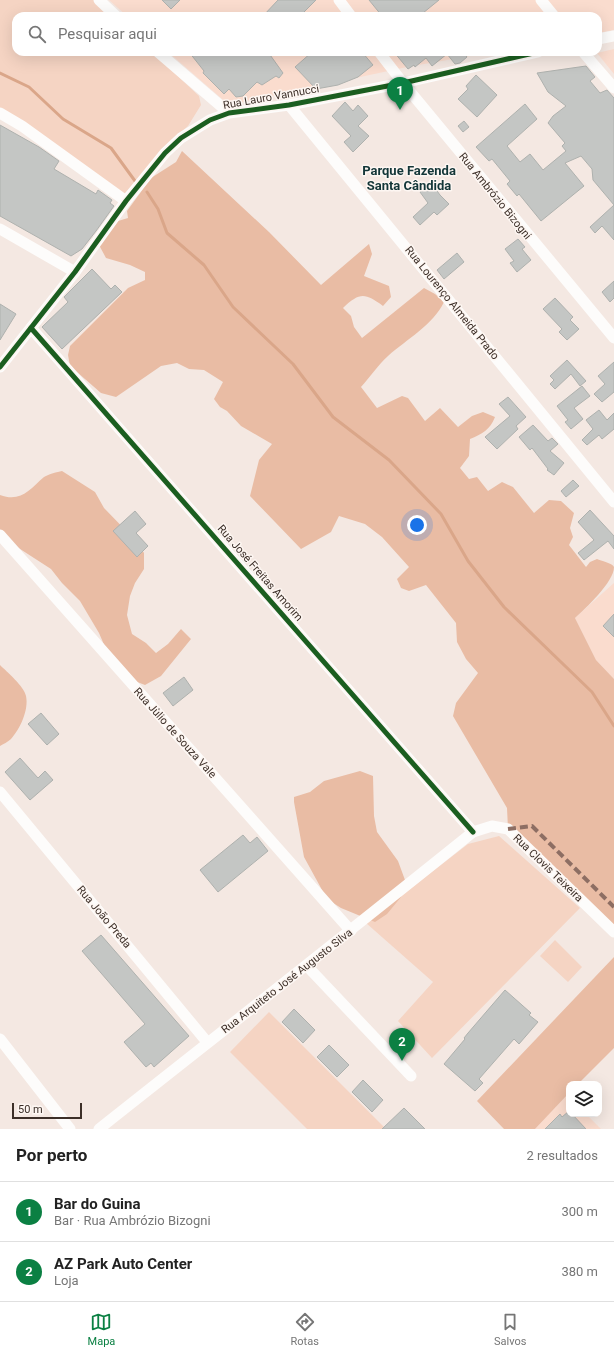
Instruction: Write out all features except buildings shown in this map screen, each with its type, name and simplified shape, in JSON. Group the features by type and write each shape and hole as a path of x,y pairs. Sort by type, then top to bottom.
{"street":[{"path":"98,0 112,12"},
{"path":"339,0 348,12"},
{"path":"541,0 551,12"},
{"path":"602,38 614,36"},
{"path":"163,56 229,113"},
{"name":"Rua Ambrózio Bizogni","path":"382,56 402,83 614,338"},
{"name":"Rua Lauro Vannucci","path":"0,367 75,272 126,202 165,153 181,138 210,120 229,113 289,105 402,83 520,56"},
{"path":"586,56 614,88"},
{"name":"Rua Lourenço Almeida Prado","path":"289,105 614,502"},
{"path":"0,113 22,126 126,202"},
{"path":"0,229 75,272"},
{"name":"Rua José Freitas Amorim","path":"31,328 473,832"},
{"name":"Rua Jùlio de Souza Vale","path":"0,535 351,931"},
{"name":"Rua João Preda","path":"0,792 207,1042"},
{"name":"Rua Clovis Teixeira","path":"473,832 492,826 508,829 614,932"},
{"name":"Rua Arquiteto José Augusto Silva","path":"100,1129 207,1042 351,931 473,832"},
{"path":"307,966 411,1076"},
{"path":"0,1039 70,1129"}],"shaded area":[{"path":"0,0 99,0 111,12 12,12 12,56 156,56 199,96 201,105 188,126 173,139 124,194 0,114"},
{"path":"109,0 614,0 614,30 602,32 602,12 122,12"},
{"path":"614,49 614,74 599,56 602,56 602,52"},
{"path":"173,56 470,56 407,67 229,105"},
{"path":"182,151 269,232 321,285 369,244 372,254 364,276 389,286 391,297 383,306 367,297 358,297 343,308 351,316 354,327 362,338 424,288 435,294 444,302 433,318 384,360 361,387 377,408 402,396 408,398 425,421 440,408 458,427 472,416 483,412 495,417 491,425 485,431 470,439 469,456 460,468 469,479 477,477 488,491 502,482 513,487 534,513 549,500 561,501 574,513 570,528 573,537 569,545 586,567 590,562 597,559 609,563 614,567 613,573 604,587 592,602 575,618 596,660 614,679 614,932 508,829 507,808 453,716 456,703 478,673 466,659 457,642 456,623 426,585 409,591 401,588 397,579 409,567 382,537 365,524 339,516 331,532 301,549 250,496 259,460 272,444 241,426 227,411 220,407 214,399 223,382 204,370 189,369 177,363 161,366 116,397 101,393 70,366 68,355 70,346 128,288 145,280 145,272 130,265 106,258 99,245 118,221 128,218 127,211 151,178 176,162"},
{"path":"62,471 95,492 104,508 136,541 144,553 144,569 135,583 130,596 127,615 132,634 146,643 156,653 168,644 181,629 191,639 161,676 145,685 132,680 115,670 99,633 80,601 62,583 51,569 0,536 0,495 14,497 25,494 44,477"},
{"path":"614,583 614,679 596,660 575,618"},
{"path":"0,665 15,679 25,692 27,701 25,713 18,730 11,739 0,746"},
{"path":"360,771 373,776 374,816 377,832 398,861 405,880 401,897 387,914 375,922 341,908 327,899 304,857 294,802 294,797 310,792 324,781"},
{"path":"499,836 580,908 432,1058 398,1021 433,982 366,923 468,844"},
{"path":"555,940 582,967 568,982 540,956"},
{"path":"614,957 614,1048 581,1081 566,1081 566,1096 535,1129 504,1129 477,1101"},
{"path":"269,1012 386,1129 307,1129 230,1052"},
{"path":"566,1096 566,1117 589,1117 601,1129 535,1129"}],"waterway":[{"path":"0,73 29,87 63,119 111,148 135,181"},
{"path":"147,192 158,209 167,233 204,265 233,307 293,364 333,417 389,460 441,514 468,561 504,607 592,692 614,726"}],"marked path":[{"path":"508,829 532,826 614,907"}],"cycle path":[{"path":"0,367 75,272 126,201 165,153 181,138 210,120 229,113 289,105 403,83 521,56"},
{"path":"31,328 473,832"}],"place":[{"name":"Bar do Guina","path":"400,110"},
{"name":"AZ Park Auto Center","path":"402,1061"}],"district":[{"name":"Parque Fazenda Santa Cândida","path":"409,178"}]}
